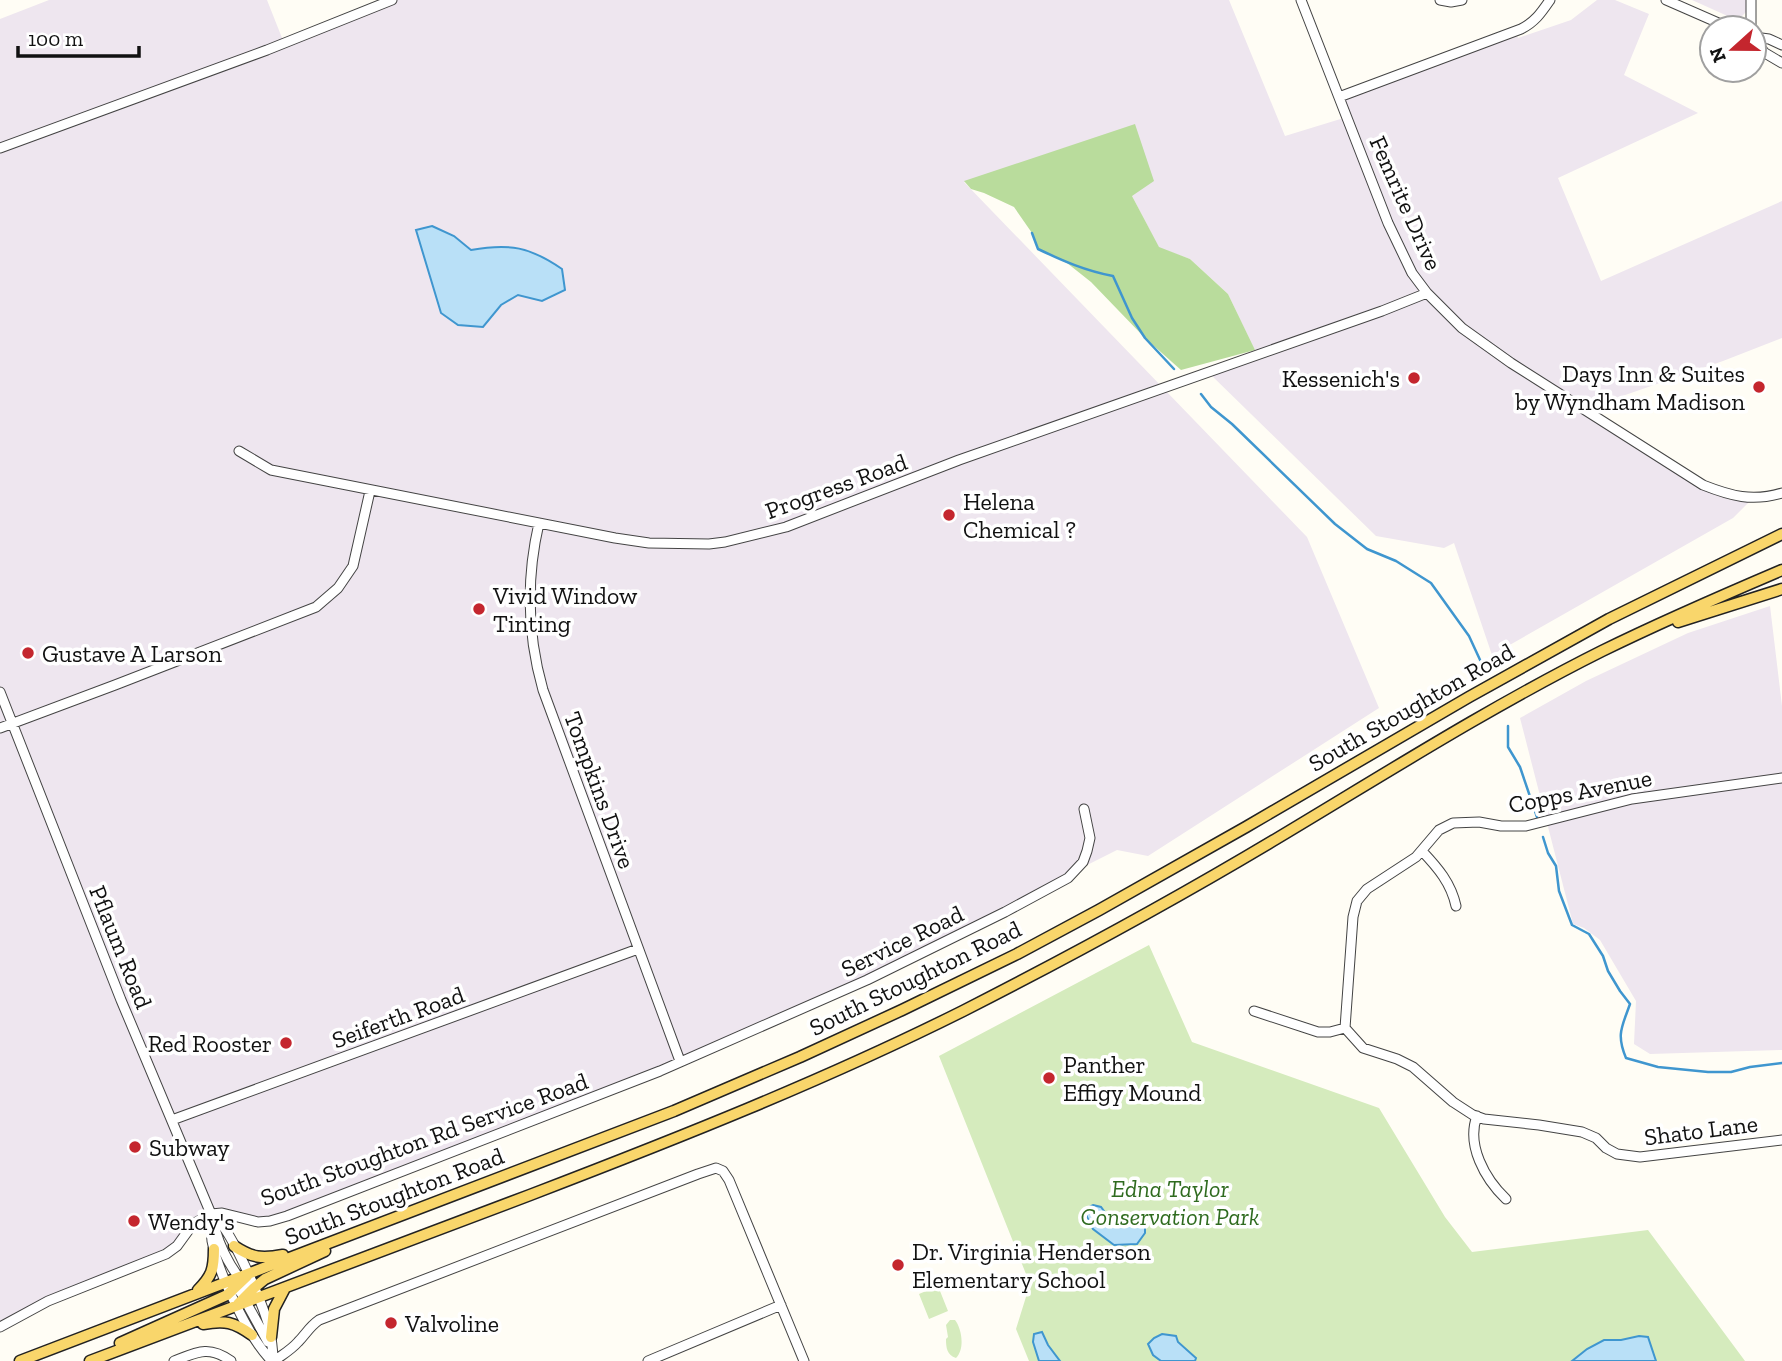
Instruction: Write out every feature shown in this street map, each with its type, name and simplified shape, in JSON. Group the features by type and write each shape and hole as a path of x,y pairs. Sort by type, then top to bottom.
{"main road":[{"name":"South Stoughton Road","path":"20,1361 194,1293 237,1282 293,1257 729,1088 902,1010 1017,954 1100,909 1598,625 1782,534"},
{"name":"South Stoughton Road","path":"92,1360 190,1324 248,1297 285,1288 715,1123 842,1068 958,1013 1200,883 1531,689 1654,626 1782,570"},
{"path":"1654,626 1676,623 1782,589"},
{"path":"248,1297 265,1279 371,1227"},
{"path":"234,1246 258,1257 293,1257"},
{"path":"194,1293 211,1273 214,1266 214,1249"},
{"path":"92,1360 125,1341 204,1307 237,1282"},
{"path":"271,1337 274,1309 285,1288"},
{"path":"190,1324 227,1322 252,1335"}],"street":[{"path":"0,148 392,0"},
{"name":"Femrite Drive","path":"1301,0 1388,223 1412,274 1456,323 1511,363 1703,485 1729,495 1753,498 1782,493"},
{"path":"1440,0 1462,0"},
{"path":"1339,97 1521,29 1532,23 1550,0"},
{"path":"1666,0 1698,14"},
{"name":"Progress Road","path":"239,451 271,470 621,539 674,544 725,541 773,531 825,513 959,460 1427,293"},
{"path":"0,728 316,607 338,588 354,566 370,491"},
{"name":"Tompkins Drive","path":"539,523 532,553 530,582 530,611 536,664 543,690 680,1061"},
{"name":"Pflaum Road","path":"0,692 121,1000 211,1214 214,1249 267,1319 273,1361"},
{"name":"Copps Avenue","path":"1345,1028 1353,917 1360,896 1376,882 1416,857 1439,830 1453,823 1526,826 1632,799 1782,778"},
{"name":"Service Road","path":"680,1061 905,962 1068,878 1083,862 1089,845 1090,833 1084,809"},
{"path":"1422,851 1446,879 1456,906"},
{"name":"Seiferth Road","path":"172,1120 638,949"},
{"path":"1254,1011 1318,1032 1345,1028"},
{"name":"Shato Lane","path":"1345,1028 1363,1048 1413,1067 1468,1112 1484,1119 1581,1132 1596,1138 1613,1152 1631,1157 1782,1140"},
{"name":"South Stoughton Rd Service Road","path":"211,1214 225,1213 258,1222 277,1219 680,1061"},
{"path":"1478,1116 1473,1133 1474,1144 1492,1184 1506,1199"},
{"path":"248,1297 267,1339 273,1361 293,1348 309,1327 319,1320 713,1168 723,1171 729,1180 804,1361"},
{"path":"0,1327 48,1301 166,1254 177,1246 193,1224 211,1214 220,1244 237,1282"},
{"name":"Pflaum Road","path":"211,1214 221,1222 234,1246 237,1282 248,1297 252,1335 264,1354 273,1361"},
{"path":"648,1361 781,1305"},
{"path":"174,1361 206,1351 218,1353 231,1361"}],"shaded area":[{"path":"49,0 267,0 284,43 392,0 1229,0 1285,136 1347,117 1339,97 1515,31 1518,38 1571,20 1597,0 1615,0 1649,14 1624,75 1698,113 1558,178 1601,281 1782,201 1782,338 1585,409 1703,485 1753,498 1733,518 1492,655 1454,543 1444,548 1376,536 1209,373 1257,355 1228,294 1190,259 1159,248 1132,196 964,182 1307,537 1379,708 1148,856 1117,850 785,1017 277,1219 207,1215 177,1246 87,1284 0,1327 0,19"},
{"path":"1692,0 1747,0 1744,14 1723,14"},
{"path":"1770,606 1782,706 1782,1050 1650,1054 1634,1044 1636,1001 1600,940 1584,928 1573,924 1520,718 1586,681 1688,633"}],"green space":[{"path":"1135,124 1154,181 1132,196 1159,247 1190,259 1228,294 1255,350 1181,370 1145,338 1091,282 1067,263 1038,249 1032,233 1014,207 971,189 964,181"},
{"name":"Edna Taylor Conservation Park","path":"1149,945 1192,1042 1379,1108 1445,1217 1472,1252 1648,1230 1745,1361 1029,1361 1016,1329 1030,1284 939,1056"},
{"path":"938,1286 948,1311 929,1319 919,1294"},
{"path":"950,1320 955,1320 961,1334 961,1350 956,1358 949,1353 946,1345 946,1325"}],"water":[{"path":"432,226 454,236 471,250 508,247 540,256 562,269 565,290 542,301 518,295 501,305 483,327 458,325 441,313 416,230"},
{"path":"1093,1205 1101,1207 1109,1218 1145,1219 1145,1233 1137,1244 1114,1245 1093,1229 1087,1217 1087,1208"},
{"path":"1042,1332 1060,1361 1039,1361 1033,1342 1034,1334"},
{"path":"1162,1334 1176,1336 1178,1342 1196,1358 1195,1361 1161,1361 1153,1355 1148,1344"},
{"path":"1648,1337 1656,1361 1572,1361 1604,1340"}],"waterway":[{"path":"1032,233 1038,249 1075,265 1113,276 1132,318 1145,338 1174,369"},
{"path":"1201,394 1211,407 1335,524 1367,549 1396,561 1431,583 1469,636 1481,662 1489,663"},
{"path":"1508,726 1508,747 1520,767 1537,817"},
{"path":"1543,837 1556,866 1559,891 1572,925 1589,934 1603,956 1608,971 1630,1004 1621,1036 1626,1058 1658,1067 1708,1072 1731,1072 1782,1063"}],"place":[{"name":"Kessenich's","path":"1414,378"},
{"name":"Days Inn & Suites by Wyndham Madison","path":"1759,387"},
{"name":"Helena Chemical ?","path":"949,515"},
{"name":"Vivid Window Tinting","path":"479,609"},
{"name":"Gustave A Larson","path":"28,653"},
{"name":"Red Rooster","path":"286,1043"},
{"name":"Panther Effigy Mound","path":"1049,1078"},
{"name":"Subway","path":"135,1147"},
{"name":"Wendy's","path":"134,1221"},
{"name":"Dr. Virginia Henderson Elementary School","path":"898,1265"},
{"name":"Valvoline","path":"391,1323"}]}
